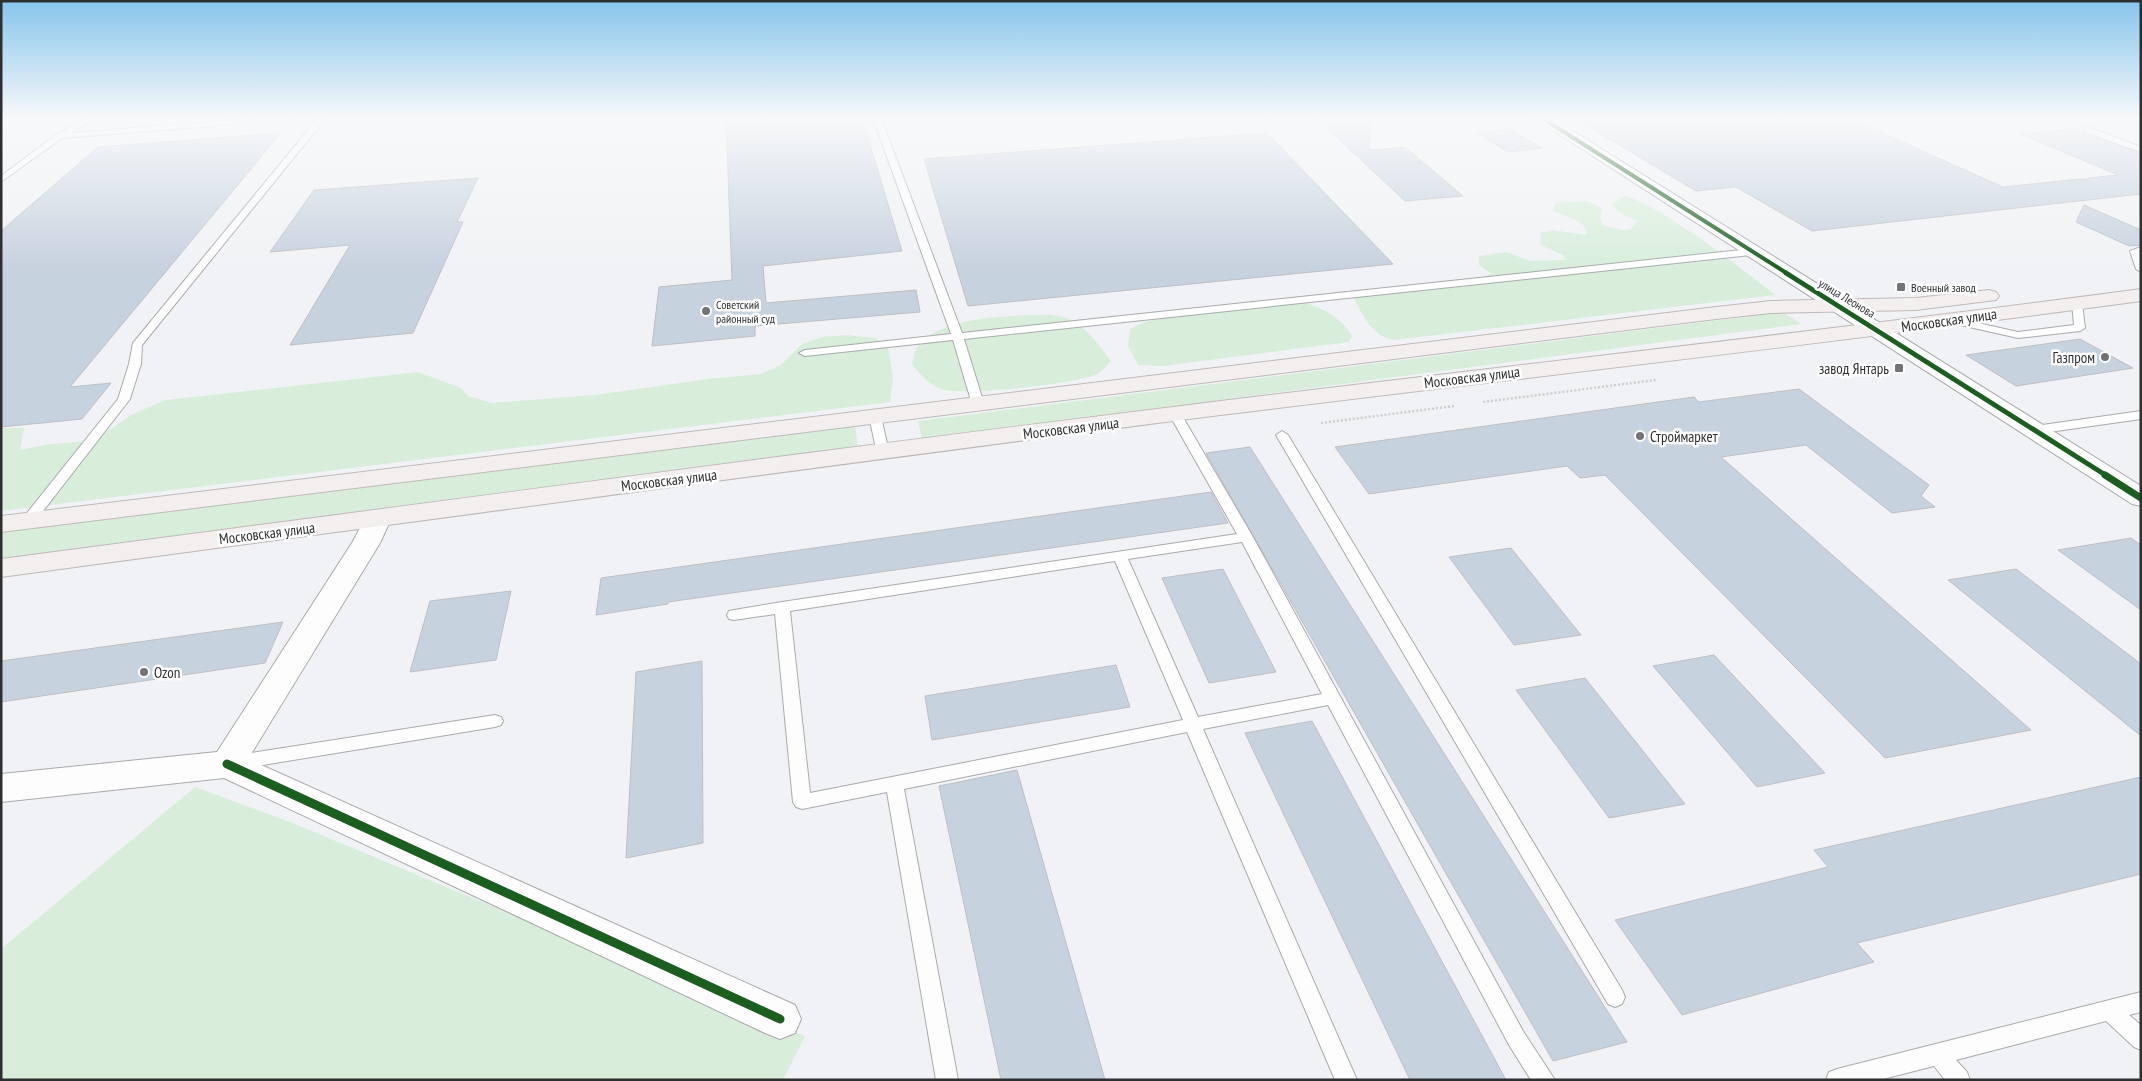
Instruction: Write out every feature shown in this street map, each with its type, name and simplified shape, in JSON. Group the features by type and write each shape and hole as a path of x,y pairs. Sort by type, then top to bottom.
{"main road":[{"name":"Московская улица","path":"1,524 1771,307 1916,304 2141,280"},
{"name":"Московская улица","path":"1,568 1175,414 1659,354 1879,330 2141,295"}],"street":[{"name":"улица Леонова","path":"1621,168 1836,305 1879,330 2141,498"},
{"path":"227,764 366,543 378,518"},
{"path":"1,788 227,764 780,1018"}],"lane":[{"path":"28,521 124,399 135,364 137,345 281,168"},
{"path":"893,168 957,337 978,404"},
{"path":"1,180 6,174"},
{"path":"2138,251 2141,269"},
{"path":"805,354 1752,252"},
{"path":"1175,414 1246,537 1516,1038 1544,1080"},
{"path":"2035,430 2141,415"},
{"path":"875,416 882,453"},
{"path":"1282,436 1615,998"},
{"path":"734,614 1246,537"},
{"path":"1120,556 1346,1080"},
{"path":"782,607 802,802 1047,752 1333,698"},
{"path":"227,764 495,721"},
{"path":"894,784 947,1080"},
{"path":"1837,1080 1873,1076 1938,1054 2141,1002"},
{"path":"2110,1010 2141,1040"},
{"path":"1938,1054 1959,1080"}],"path":[{"path":"1483,402 1656,380"},
{"path":"1321,423 1454,406"}],"green space":[{"path":"1625,196 1653,208 1695,235 1775,295 1394,340 1386,338 1374,330 1364,317 1353,296 1463,286 1482,282 1490,273 1479,265 1479,256 1507,252 1530,261 1566,260 1563,255 1541,245 1540,233 1551,230 1587,235 1587,230 1575,220 1553,211 1556,203 1586,201 1602,208 1600,216 1602,225 1623,230 1631,229 1638,221 1623,215 1611,205"},
{"path":"1301,301 1324,310 1342,323 1352,336 1349,342 1162,366 1138,365 1128,346 1130,329 1145,322 1225,305"},
{"path":"1783,312 1801,324 922,439 918,421"},
{"path":"1026,315 1054,315 1075,322 1089,333 1111,361 1099,373 1067,382 971,391 953,391 932,385 912,364 916,349 936,331 982,319"},
{"path":"848,335 875,338 888,347 893,377 890,402 1,511 1,428 24,428 20,450 44,445 86,441 100,436 133,414 166,400 418,372 461,388 468,396 492,403 595,395 708,379 761,374 781,365 802,344 822,337"},
{"path":"855,425 858,449 1,559 1,532"},
{"path":"195,787 290,822 805,1036 783,1080 1,1080 1,949"}],"building":[{"path":"73,168 252,168 70,387 111,383 82,419 1,427 1,231"},
{"path":"728,168 877,168 902,251 763,266 766,303 916,290 920,312 755,326 755,336 652,346 659,287 732,280"},
{"path":"927,168 1301,168 1393,264 968,306"},
{"path":"1370,168 1430,168 1463,196 1405,201"},
{"path":"1658,168 1962,168 2003,187 2118,175 2102,168 2141,168 2141,194 1812,231 1736,187 1696,191"},
{"path":"478,178 457,222 463,222 413,333 290,345 350,245 270,252 314,190"},
{"path":"2084,205 2141,230 2141,245 2129,246 2076,222"},
{"path":"2080,339 2133,368 2016,386 1966,355"},
{"path":"1799,389 1929,485 1921,496 1935,507 1892,513 1806,445 1721,457 2031,730 1885,758 1605,475 1580,478 1567,466 1369,494 1335,447 1694,397 1699,402"},
{"path":"1250,447 1627,1042 1553,1061 1206,453"},
{"path":"1211,492 1228,523 668,602 668,604 596,615 601,578"},
{"path":"2131,538 2141,545 2141,610 2058,550"},
{"path":"1511,548 1581,635 1514,645 1449,557"},
{"path":"1223,569 1276,672 1209,683 1162,578"},
{"path":"2016,569 2141,664 2141,736 1948,580"},
{"path":"511,591 496,660 410,672 430,601"},
{"path":"283,622 265,663 1,702 1,661"},
{"path":"1714,655 1825,773 1757,787 1653,666"},
{"path":"702,661 703,843 626,858 636,672"},
{"path":"1116,665 1130,707 932,740 925,696"},
{"path":"1585,678 1685,804 1609,818 1516,690"},
{"path":"1312,721 1506,1080 1410,1080 1245,733"},
{"path":"1017,770 1105,1080 1001,1080 939,786"},
{"path":"2141,777 2141,874 1857,943 1874,962 1682,1015 1615,920 1828,867 1814,850"}],"cycle path":[{"path":"1622,168 2141,498"},
{"path":"227,764 780,1019"}],"place":[{"name":"Военный завод","path":"1901,287"},
{"name":"Советский районный суд","path":"706,311"},
{"name":"Газпром","path":"2105,357"},
{"name":"завод Янтарь","path":"1899,368"},
{"name":"Строймаркет","path":"1640,436"},
{"name":"Ozon","path":"144,672"}]}
